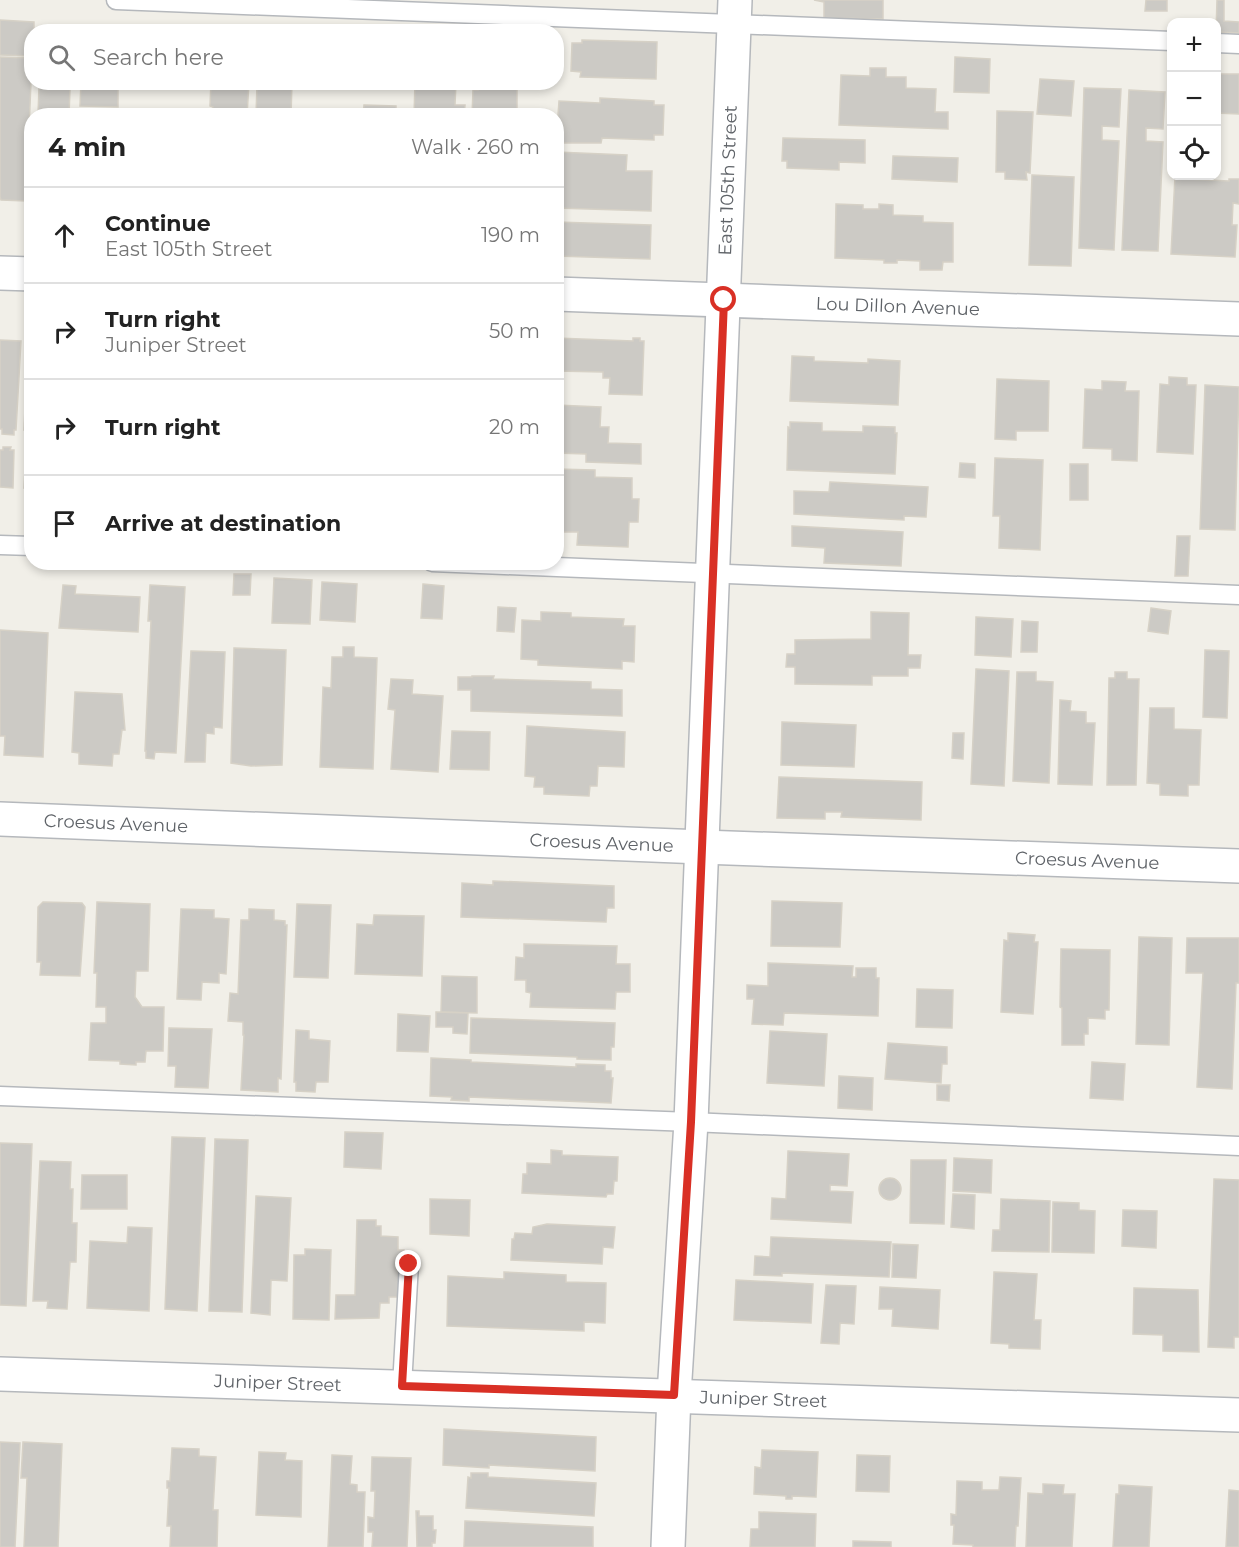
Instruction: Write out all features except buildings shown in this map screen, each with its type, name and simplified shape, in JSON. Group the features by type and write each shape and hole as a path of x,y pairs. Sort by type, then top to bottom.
{"street":[{"name":"East 105th Street","path":"668,1547 674,1395 691,1122 735,12"},
{"path":"0,273 24,274"},
{"name":"Lou Dillon Avenue","path":"564,294 1239,320"},
{"name":"Croesus Avenue","path":"0,819 1239,866"},
{"name":"Juniper Street","path":"0,1374 1239,1414"}],"lane":[{"path":"116,0 735,12 1167,41"},
{"path":"1221,43 1239,44"},
{"path":"0,545 24,546"},
{"path":"564,568 1239,595"},
{"path":"0,1096 691,1122 1239,1146"},
{"path":"402,1386 409,1264"}],"route":[{"path":"409,1264 402,1386 674,1395 691,1122 724,300"}]}
